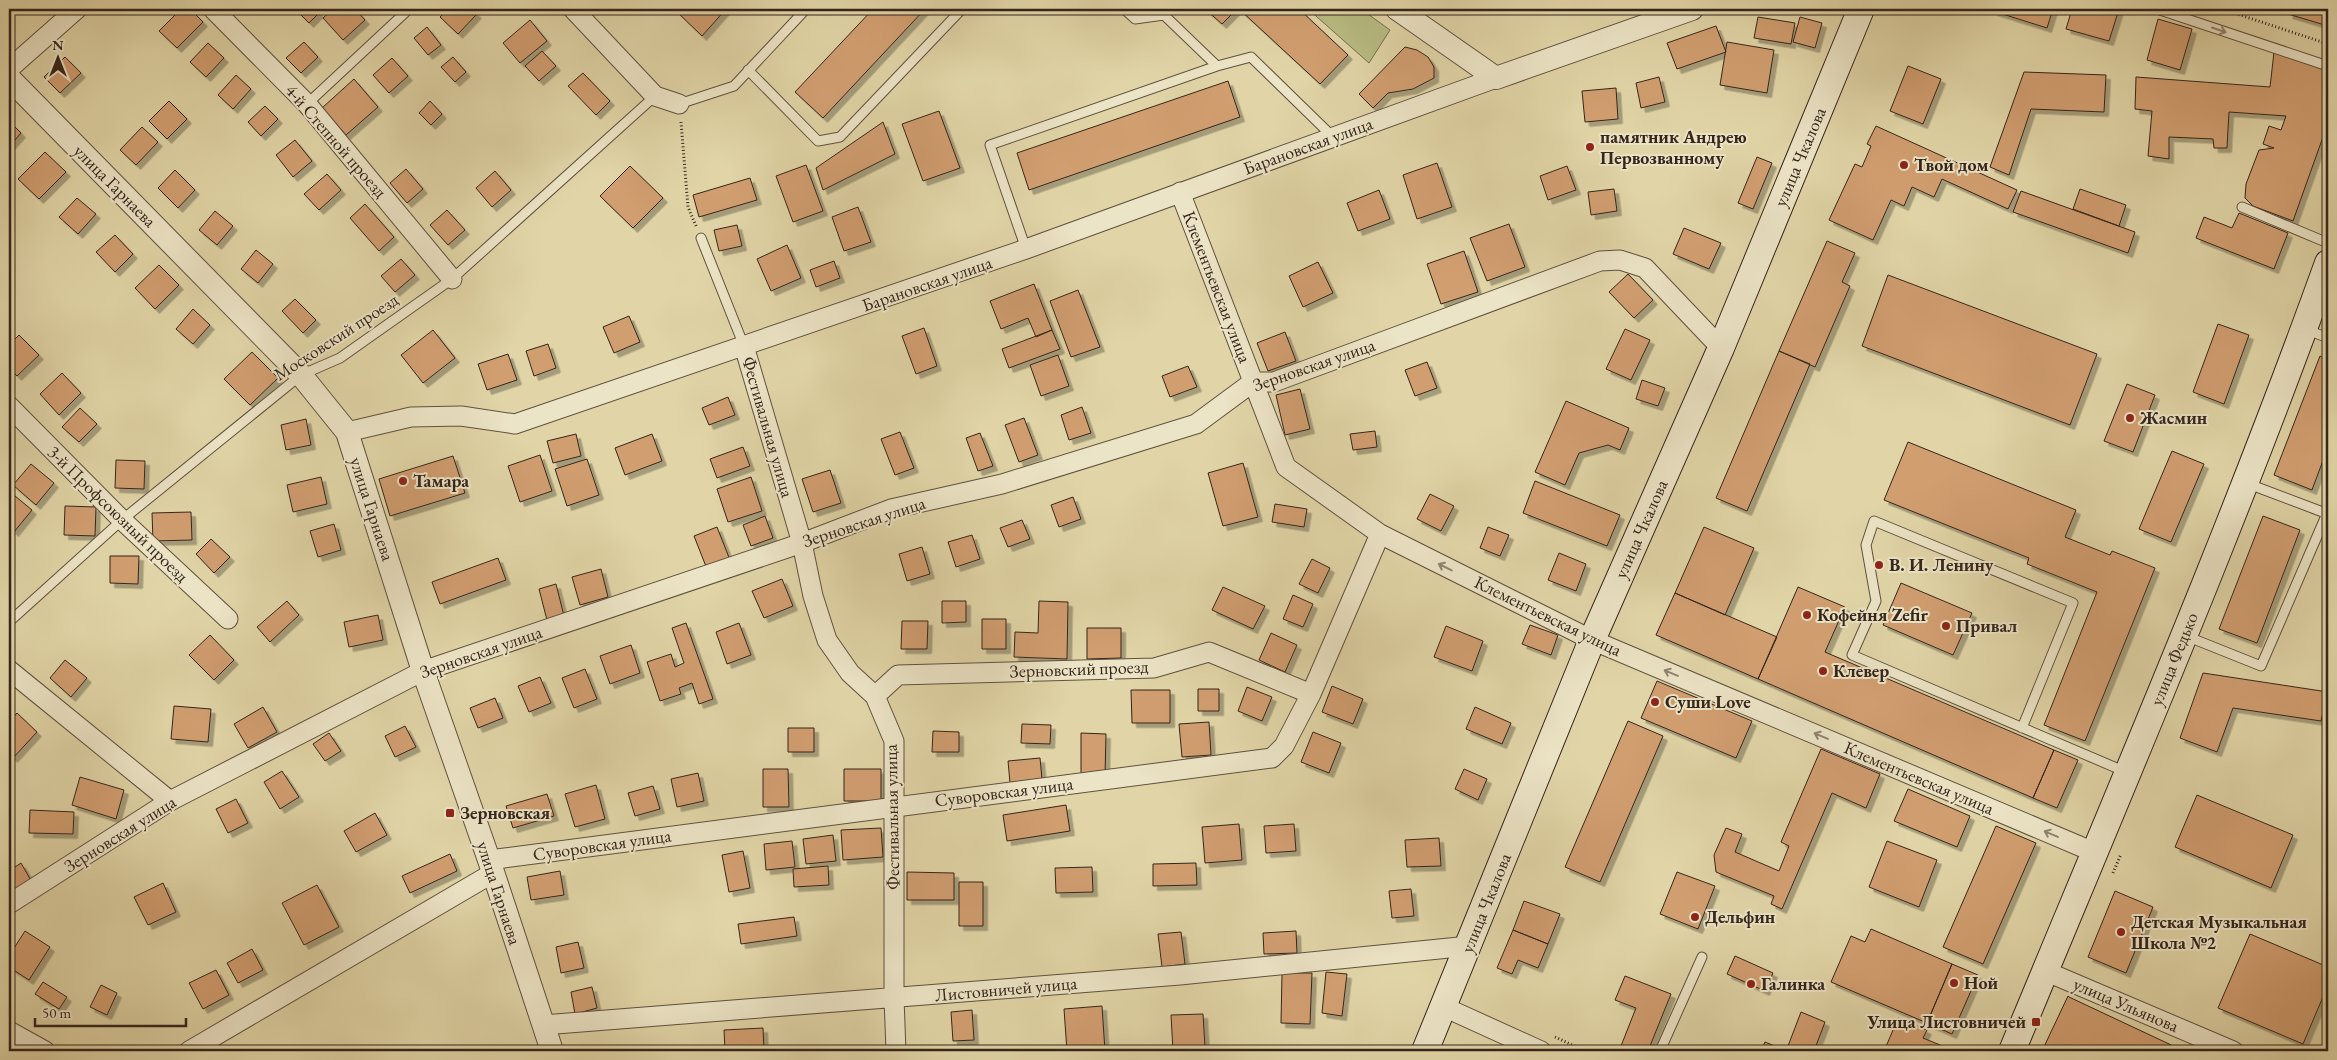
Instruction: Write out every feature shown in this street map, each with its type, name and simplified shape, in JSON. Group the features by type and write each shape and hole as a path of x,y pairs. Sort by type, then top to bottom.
{"main road":[{"name":"улица Чкалова","path":"1426,1051 1592,640 1720,348 1861,9"},
{"name":"улица Федько","path":"2012,1051 2096,853 2246,483 2316,333 2328,263"}],"street":[{"path":"9,69 77,9"},
{"name":"4-й Степной проезд","path":"213,9 307,104 452,279"},
{"path":"573,9 655,96 679,104"},
{"path":"1397,9 1496,78 1692,9"},
{"name":"улица Гарнаева","path":"9,78 301,375 348,432 423,671 491,866 552,1051"},
{"name":"Барановская улица","path":"348,432 411,417 461,416 515,424 1026,250 1180,192 1496,78"},
{"name":"Клементьевская улица","path":"1180,192 1286,467 1380,534 1592,640 2096,853"},
{"name":"Зерновская улица","path":"9,904 170,801 423,671 802,543 891,509 1002,484 1196,424 1253,382 1274,382 1600,261 1620,260 1645,268 1720,348"},
{"name":"Фестивальная улица","path":"744,346 802,543 813,596 827,640 850,673 875,696 894,741 894,998 896,1051"},
{"name":"3-й Профсоюзный проезд","path":"9,406 122,520 228,619"},
{"name":"Суворовская улица","path":"189,1051 491,866 893,807 1272,758 1284,746 1311,694 1380,534"},
{"name":"Зерновский проезд","path":"875,696 898,675 1154,668 1208,652 1311,694"},
{"path":"9,670 170,801"},
{"name":"Листовничей улица","path":"543,1025 1180,975 1469,946"},
{"name":"улица Ульянова","path":"2045,971 2233,1051"},
{"path":"1444,1007 1541,1051"},
{"path":"9,1030 46,1051"}],"lane":[{"path":"307,104 409,9"},
{"path":"679,104 734,86 806,9"},
{"path":"748,70 818,141 840,137 962,9"},
{"path":"1124,9 1136,20 1164,15 1217,66"},
{"path":"2156,9 2328,66"},
{"path":"1026,250 990,145 1217,66 1251,57 1333,137"},
{"name":"Московский проезд","path":"9,622 122,520 301,375 340,358 452,279 655,96"},
{"path":"2242,207 2328,243"},
{"path":"701,238 744,346"},
{"path":"2184,636 2261,666 2328,513 2246,483"},
{"path":"2022,728 2072,603 1874,521 1866,545 1876,601 1852,655 2022,728 2128,773"},
{"path":"1660,1051 1702,957"}],"path":[{"path":"2222,9 2328,44"},
{"path":"679,104 688,207 701,238"}],"green space":[{"path":"1308,9 1361,9 1390,30 1369,63"}],"building":[{"path":"181,9 190,9 203,22 177,48 159,31"},
{"path":"295,9 315,9 319,13 309,23"},
{"path":"333,9 355,9 365,20 343,40 323,18"},
{"path":"448,9 471,9 477,14 458,34 440,17"},
{"path":"674,9 726,9 702,36"},
{"path":"873,9 925,9 823,118 795,92"},
{"path":"1205,9 1237,9 1222,24"},
{"path":"1239,9 1299,9 1348,55 1320,84"},
{"path":"1993,9 2053,9 2047,28 1993,11"},
{"path":"2072,9 2119,9 2109,41 2066,29"},
{"path":"2290,9 2328,9 2328,26 2288,14"},
{"path":"1758,17 1795,23 1791,44 1754,38"},
{"path":"1800,17 1822,23 1815,48 1793,42"},
{"path":"2158,19 2192,29 2180,70 2147,60"},
{"path":"530,20 547,41 520,63 503,43"},
{"path":"1716,26 1726,52 1677,69 1667,43"},
{"path":"427,27 441,45 428,55 414,38"},
{"path":"304,42 318,57 301,73 286,58"},
{"path":"1727,42 1774,50 1767,93 1720,85"},
{"path":"208,43 224,58 206,77 190,62"},
{"path":"1405,47 1417,50 1428,57 1434,67 1434,78 1413,89 1388,93 1373,108 1359,94"},
{"path":"542,51 556,66 539,81 525,66"},
{"path":"2274,52 2328,70 2328,123 2293,221 2253,206 2245,198 2246,184 2259,150 2274,148 2263,144 2269,126 2281,130 2286,116 2229,112 2227,148 2214,148 2213,139 2169,137 2169,159 2148,156 2152,111 2135,109 2136,77 2270,87"},
{"path":"65,57 81,73 60,93 44,77"},
{"path":"453,57 466,72 455,82 441,67"},
{"path":"392,58 408,76 389,93 373,75"},
{"path":"1908,66 1941,79 1923,124 1890,111"},
{"path":"2024,72 2106,75 2104,112 2031,109 2009,175 1990,167"},
{"path":"583,73 610,101 596,115 568,86"},
{"path":"236,75 251,89 233,109 218,95"},
{"path":"1659,77 1665,102 1641,108 1636,83"},
{"path":"354,79 378,107 346,135 322,108"},
{"path":"1228,81 1240,117 1029,190 1017,153"},
{"path":"1616,88 1618,119 1585,122 1582,91"},
{"path":"169,101 187,119 167,139 149,121"},
{"path":"430,101 442,114 431,125 419,113"},
{"path":"265,106 278,119 261,136 248,122"},
{"path":"939,111 960,168 923,181 902,124"},
{"path":"9,121 21,133 9,147"},
{"path":"883,122 895,154 823,190 816,168"},
{"path":"1876,126 2017,190 2008,209 1942,179 1934,197 1912,187 1904,206 1891,200 1873,240 1829,220 1855,164 1862,167 1871,146 1867,144"},
{"path":"142,127 158,142 136,165 120,150"},
{"path":"295,140 312,161 293,177 276,155"},
{"path":"45,152 66,172 39,199 18,179"},
{"path":"1757,157 1772,163 1753,209 1738,203"},
{"path":"1437,163 1452,207 1417,219 1403,175"},
{"path":"806,165 823,211 793,222 776,176"},
{"path":"630,166 663,198 633,228 600,196"},
{"path":"1567,166 1576,190 1548,200 1540,176"},
{"path":"406,169 423,189 407,203 390,183"},
{"path":"175,170 195,190 178,208 158,188"},
{"path":"495,171 511,190 492,207 476,188"},
{"path":"327,174 341,190 319,210 304,194"},
{"path":"750,178 757,200 699,217 693,195"},
{"path":"1614,189 1617,211 1591,215 1588,192"},
{"path":"2080,189 2126,205 2119,226 2073,209"},
{"path":"1379,190 1390,219 1358,231 1347,203"},
{"path":"2021,191 2135,232 2128,253 2013,212"},
{"path":"77,198 96,214 78,234 59,217"},
{"path":"365,204 394,237 379,251 350,218"},
{"path":"858,207 871,242 844,251 832,217"},
{"path":"447,210 465,230 448,245 430,225"},
{"path":"215,211 233,226 217,245 199,230"},
{"path":"2239,213 2288,233 2274,269 2196,238 2204,217 2232,228"},
{"path":"1509,224 1525,267 1487,281 1470,238"},
{"path":"737,225 742,246 719,251 714,230"},
{"path":"1684,228 1721,243 1709,269 1673,254"},
{"path":"115,235 133,254 115,272 96,252"},
{"path":"1827,241 1855,253 1842,282 1850,286 1815,367 1779,351"},
{"path":"787,245 801,278 771,291 757,259"},
{"path":"256,250 273,264 258,283 241,269"},
{"path":"1464,251 1478,292 1441,304 1427,264"},
{"path":"401,259 415,275 395,292 381,276"},
{"path":"834,261 840,278 816,287 810,270"},
{"path":"1318,262 1333,293 1303,307 1289,276"},
{"path":"159,265 179,285 155,309 135,288"},
{"path":"1628,274 1653,300 1634,318 1609,292"},
{"path":"1888,275 2097,354 2070,425 1862,346"},
{"path":"1034,284 1052,330 1036,337 1028,318 1001,329 990,301"},
{"path":"1078,290 1100,347 1071,357 1050,301"},
{"path":"295,299 316,320 303,333 282,311"},
{"path":"193,309 210,325 193,344 176,329"},
{"path":"629,316 640,342 614,353 603,327"},
{"path":"2218,324 2249,335 2224,404 2193,392"},
{"path":"924,328 937,366 916,374 902,336"},
{"path":"1625,329 1650,340 1631,380 1606,369"},
{"path":"433,330 455,358 423,383 401,355"},
{"path":"1052,330 1060,349 1009,368 1002,349"},
{"path":"1285,332 1296,361 1268,371 1257,343"},
{"path":"19,335 39,355 17,376 9,368 9,345"},
{"path":"548,344 556,368 534,376 526,351"},
{"path":"1779,351 1810,364 1747,511 1716,498"},
{"path":"252,352 278,378 250,405 224,379"},
{"path":"508,354 517,380 487,390 478,364"},
{"path":"1058,355 1069,386 1041,396 1030,365"},
{"path":"2320,356 2328,360 2328,447 2312,490 2274,475"},
{"path":"1427,362 1437,388 1415,396 1405,370"},
{"path":"1188,366 1197,387 1170,397 1162,376"},
{"path":"62,373 81,393 59,415 40,394"},
{"path":"1642,380 1665,388 1658,406 1636,399"},
{"name":"Жасмин","path":"2127,384 2155,395 2133,452 2104,441"},
{"path":"1300,389 1310,429 1285,435 1276,395"},
{"path":"728,397 735,415 709,425 702,408"},
{"path":"1566,401 1629,428 1620,450 1608,445 1579,453 1565,485 1535,472"},
{"path":"1082,407 1091,433 1069,440 1061,415"},
{"path":"80,408 97,424 79,442 62,427"},
{"path":"1024,418 1038,455 1019,462 1005,425"},
{"path":"306,419 311,445 286,450 281,425"},
{"path":"1375,431 1377,447 1353,450 1350,434"},
{"path":"900,432 914,468 895,475 881,439"},
{"path":"980,433 993,466 978,471 966,438"},
{"path":"576,434 581,456 553,463 547,441"},
{"path":"652,434 662,461 625,475 615,448"},
{"path":"1908,442 2076,510 2065,537 2110,555 2112,551 2155,568 2085,741 2044,725 2097,592 2027,564 2029,558 1884,500"},
{"path":"743,447 750,466 717,478 710,459"},
{"path":"2172,451 2204,464 2171,542 2139,529"},
{"path":"540,455 552,491 520,502 508,466"},
{"path":"453,456 465,493 390,516 379,479"},
{"path":"587,459 599,495 567,506 555,469"},
{"path":"116,460 145,461 144,489 115,488"},
{"path":"1243,463 1258,517 1223,526 1208,473"},
{"path":"31,464 54,483 36,505 13,485"},
{"path":"830,470 841,503 813,512 802,479"},
{"path":"321,477 327,504 293,512 287,485"},
{"path":"751,477 762,511 728,522 717,489"},
{"path":"1535,481 1620,515 1607,546 1523,513"},
{"path":"9,491 32,510 14,532 9,527"},
{"path":"1430,494 1454,506 1441,531 1417,519"},
{"path":"1073,497 1081,519 1059,527 1051,505"},
{"path":"1275,504 1307,509 1304,527 1272,522"},
{"path":"65,506 96,507 95,536 64,535"},
{"path":"191,512 192,540 153,541 152,513"},
{"path":"765,516 773,538 751,546 743,525"},
{"path":"2263,516 2300,530 2257,643 2219,629"},
{"path":"1022,520 1030,539 1008,547 1000,528"},
{"path":"334,524 341,550 318,557 310,531"},
{"path":"717,527 730,560 707,569 694,536"},
{"path":"1488,527 1509,535 1500,556 1480,548"},
{"path":"1704,527 1754,548 1725,615 1675,593"},
{"path":"972,535 980,559 956,567 948,542"},
{"path":"211,539 230,557 214,573 196,554"},
{"path":"922,547 930,574 907,581 899,554"},
{"path":"1559,553 1586,564 1576,591 1548,580"},
{"path":"110,556 139,556 138,584 110,583"},
{"path":"498,558 506,580 440,604 432,582"},
{"path":"1312,559 1330,568 1318,593 1299,584"},
{"path":"601,569 608,597 580,605 572,577"},
{"path":"782,579 793,606 764,618 752,591"},
{"path":"1901,583 1972,613 1953,655 1883,625"},
{"path":"556,584 565,620 548,624 539,589"},
{"path":"1223,587 1265,606 1253,629 1212,610"},
{"path":"1798,587 1845,607 1825,652 2054,750 2033,798 1758,679"},
{"path":"1675,593 1777,637 1758,679 1656,635"},
{"path":"1293,595 1313,604 1303,627 1283,619"},
{"path":"287,601 299,615 270,642 257,627"},
{"path":"942,601 966,601 966,622 942,623"},
{"path":"1039,601 1068,602 1067,659 1014,657 1015,632 1038,633"},
{"path":"378,615 383,640 349,647 344,622"},
{"path":"982,619 1006,619 1006,649 982,649"},
{"path":"902,621 928,621 927,649 901,649"},
{"path":"686,623 713,699 699,704 692,683 679,688 681,694 660,701 647,662 671,654 675,667 684,663 672,628"},
{"path":"739,623 751,655 727,664 716,632"},
{"path":"1530,625 1558,635 1551,655 1522,644"},
{"path":"1446,626 1483,641 1472,671 1434,657"},
{"path":"1087,628 1121,628 1121,658 1087,659"},
{"path":"1271,633 1297,645 1285,672 1259,660"},
{"path":"210,635 234,660 214,680 189,655"},
{"path":"631,645 640,673 610,684 600,656"},
{"path":"65,660 87,678 71,697 50,678"},
{"path":"585,669 597,699 574,708 562,678"},
{"path":"2203,673 2328,692 2321,721 2233,708 2217,752 2180,738"},
{"path":"540,677 551,703 529,712 518,686"},
{"path":"1657,681 1752,721 1736,758 1641,718"},
{"path":"1332,686 1363,699 1353,724 1322,712"},
{"path":"1247,687 1272,697 1262,721 1238,711"},
{"path":"1198,689 1219,689 1219,711 1198,711"},
{"path":"1131,690 1170,690 1170,723 1132,723"},
{"path":"495,698 503,718 478,728 470,708"},
{"path":"174,706 211,709 208,742 171,739"},
{"path":"263,707 277,732 248,748 234,724"},
{"path":"1475,707 1511,723 1502,744 1466,729"},
{"path":"17,713 37,732 13,758 9,754 9,722"},
{"path":"1628,721 1663,736 1600,882 1565,867"},
{"path":"1209,722 1211,755 1182,757 1179,724"},
{"path":"1022,724 1051,725 1050,744 1021,743"},
{"path":"405,726 416,747 395,757 385,736"},
{"path":"788,728 814,728 814,752 788,752"},
{"path":"933,731 959,732 959,752 932,752"},
{"path":"1313,732 1341,743 1329,773 1301,762"},
{"path":"329,733 341,751 325,761 313,744"},
{"path":"1081,733 1106,734 1105,776 1081,776"},
{"path":"1821,749 1880,774 1866,808 1832,793 1782,909 1771,904 1774,896 1716,872 1714,855 1726,828 1742,834 1735,852 1779,871 1789,846 1781,842"},
{"path":"2054,750 2078,760 2057,808 2033,798"},
{"path":"1040,758 1042,779 1010,783 1008,761"},
{"path":"763,769 788,769 789,807 763,807"},
{"path":"844,769 881,769 881,801 844,801"},
{"path":"1464,769 1487,779 1478,800 1455,789"},
{"path":"282,771 299,797 280,809 264,782"},
{"path":"698,773 704,801 677,807 671,779"},
{"path":"80,777 124,790 116,819 72,805"},
{"path":"596,785 605,819 575,827 565,794"},
{"path":"653,786 660,809 635,816 628,793"},
{"path":"1908,789 1970,816 1957,847 1894,821"},
{"path":"547,794 554,816 513,828 506,806"},
{"path":"2197,795 2293,835 2271,888 2175,847"},
{"path":"236,799 248,823 228,833 216,809"},
{"path":"1066,805 1070,831 1007,841 1003,815"},
{"path":"30,810 74,812 73,834 29,833"},
{"path":"375,813 387,835 356,852 344,831"},
{"path":"1239,824 1242,860 1205,863 1202,827"},
{"path":"1294,824 1296,851 1266,853 1264,826"},
{"path":"1996,826 2036,843 1983,964 1943,947"},
{"path":"881,828 883,857 843,860 841,830"},
{"path":"833,835 836,861 806,864 803,839"},
{"path":"1439,838 1441,866 1407,867 1405,840"},
{"path":"792,841 795,867 766,870 764,844"},
{"path":"1887,841 1937,860 1919,907 1869,887"},
{"path":"743,851 750,888 729,892 722,855"},
{"path":"450,854 457,871 410,893 402,876"},
{"path":"21,863 33,884 11,896 9,892 9,871"},
{"path":"1196,863 1197,885 1153,886 1153,864"},
{"path":"828,866 829,885 794,887 793,869"},
{"path":"1092,867 1093,892 1056,893 1055,868"},
{"path":"560,871 564,895 531,900 527,877"},
{"path":"907,872 954,873 954,900 907,900"},
{"path":"1677,872 1715,886 1698,929 1660,914"},
{"path":"959,882 983,882 983,926 959,926"},
{"path":"163,883 176,912 148,925 134,897"},
{"path":"317,885 339,927 304,945 282,903"},
{"path":"1411,889 1414,916 1392,918 1389,891"},
{"name":"Детская Музыкальная Школа №2","path":"2115,891 2153,907 2126,973 2088,957"},
{"path":"1524,901 1560,914 1548,944 1513,930"},
{"path":"794,917 797,936 741,944 738,924"},
{"path":"1871,929 1952,964 1927,1023 1831,982 1851,936 1865,942"},
{"path":"1513,930 1548,944 1538,968 1518,960 1512,974 1497,968"},
{"path":"25,931 50,947 29,980 9,967 9,956"},
{"path":"1296,931 1297,953 1264,954 1263,933"},
{"path":"1181,932 1185,964 1162,967 1158,934"},
{"path":"2250,934 2328,967 2328,985 2303,1044 2218,1008"},
{"path":"578,942 584,968 561,973 556,947"},
{"path":"252,949 263,970 238,983 227,963"},
{"path":"1735,956 1773,973 1765,991 1727,974"},
{"path":"1952,964 1978,975 1952,1034 1927,1023"},
{"path":"216,970 229,995 203,1009 189,983"},
{"path":"1326,972 1347,974 1342,1016 1322,1013"},
{"path":"1282,973 1312,973 1310,1024 1281,1023"},
{"path":"1625,976 1671,994 1648,1051 1619,1051 1636,1008 1615,1000"},
{"path":"43,982 67,997 59,1009 35,994"},
{"path":"101,985 117,993 107,1015 90,1007"},
{"path":"592,987 597,1008 575,1014 571,992"},
{"path":"2068,996 2184,1051 2101,1051 2090,1046 2088,1051 2042,1051"},
{"path":"1102,1006 1105,1051 1067,1051 1064,1009"},
{"path":"972,1010 974,1040 953,1041 951,1012"},
{"path":"1801,1012 1825,1022 1814,1051 1801,1051 1788,1046"},
{"path":"1203,1014 1205,1047 1194,1048 1194,1051 1173,1051 1171,1015"},
{"path":"1898,1018 1927,1030 1923,1038 1945,1047 1943,1051 1889,1051 1885,1049"},
{"path":"763,1028 764,1051 725,1051 724,1030"},
{"path":"1765,1042 1787,1051 1761,1051"},
{"path":"915,1049 939,1049 939,1051 915,1051"}],"place":[{"name":"памятник Андрею Первозванному","path":"1590,147"},
{"name":"Твой дом","path":"1904,165"},
{"name":"Жасмин","path":"2130,418"},
{"name":"Тамара","path":"403,481"},
{"name":"В. И. Ленину","path":"1879,565"},
{"name":"Кофейня Zefir","path":"1807,615"},
{"name":"Привал","path":"1946,626"},
{"name":"Клевер","path":"1823,671"},
{"name":"Суши Love","path":"1655,702"},
{"name":"Зерновская","path":"450,813"},
{"name":"Дельфин","path":"1695,917"},
{"name":"Детская Музыкальная Школа №2","path":"2121,932"},
{"name":"Ной","path":"1954,983"},
{"name":"Галинка","path":"1751,984"},
{"name":"Улица Листовничей","path":"2036,1022"}]}
